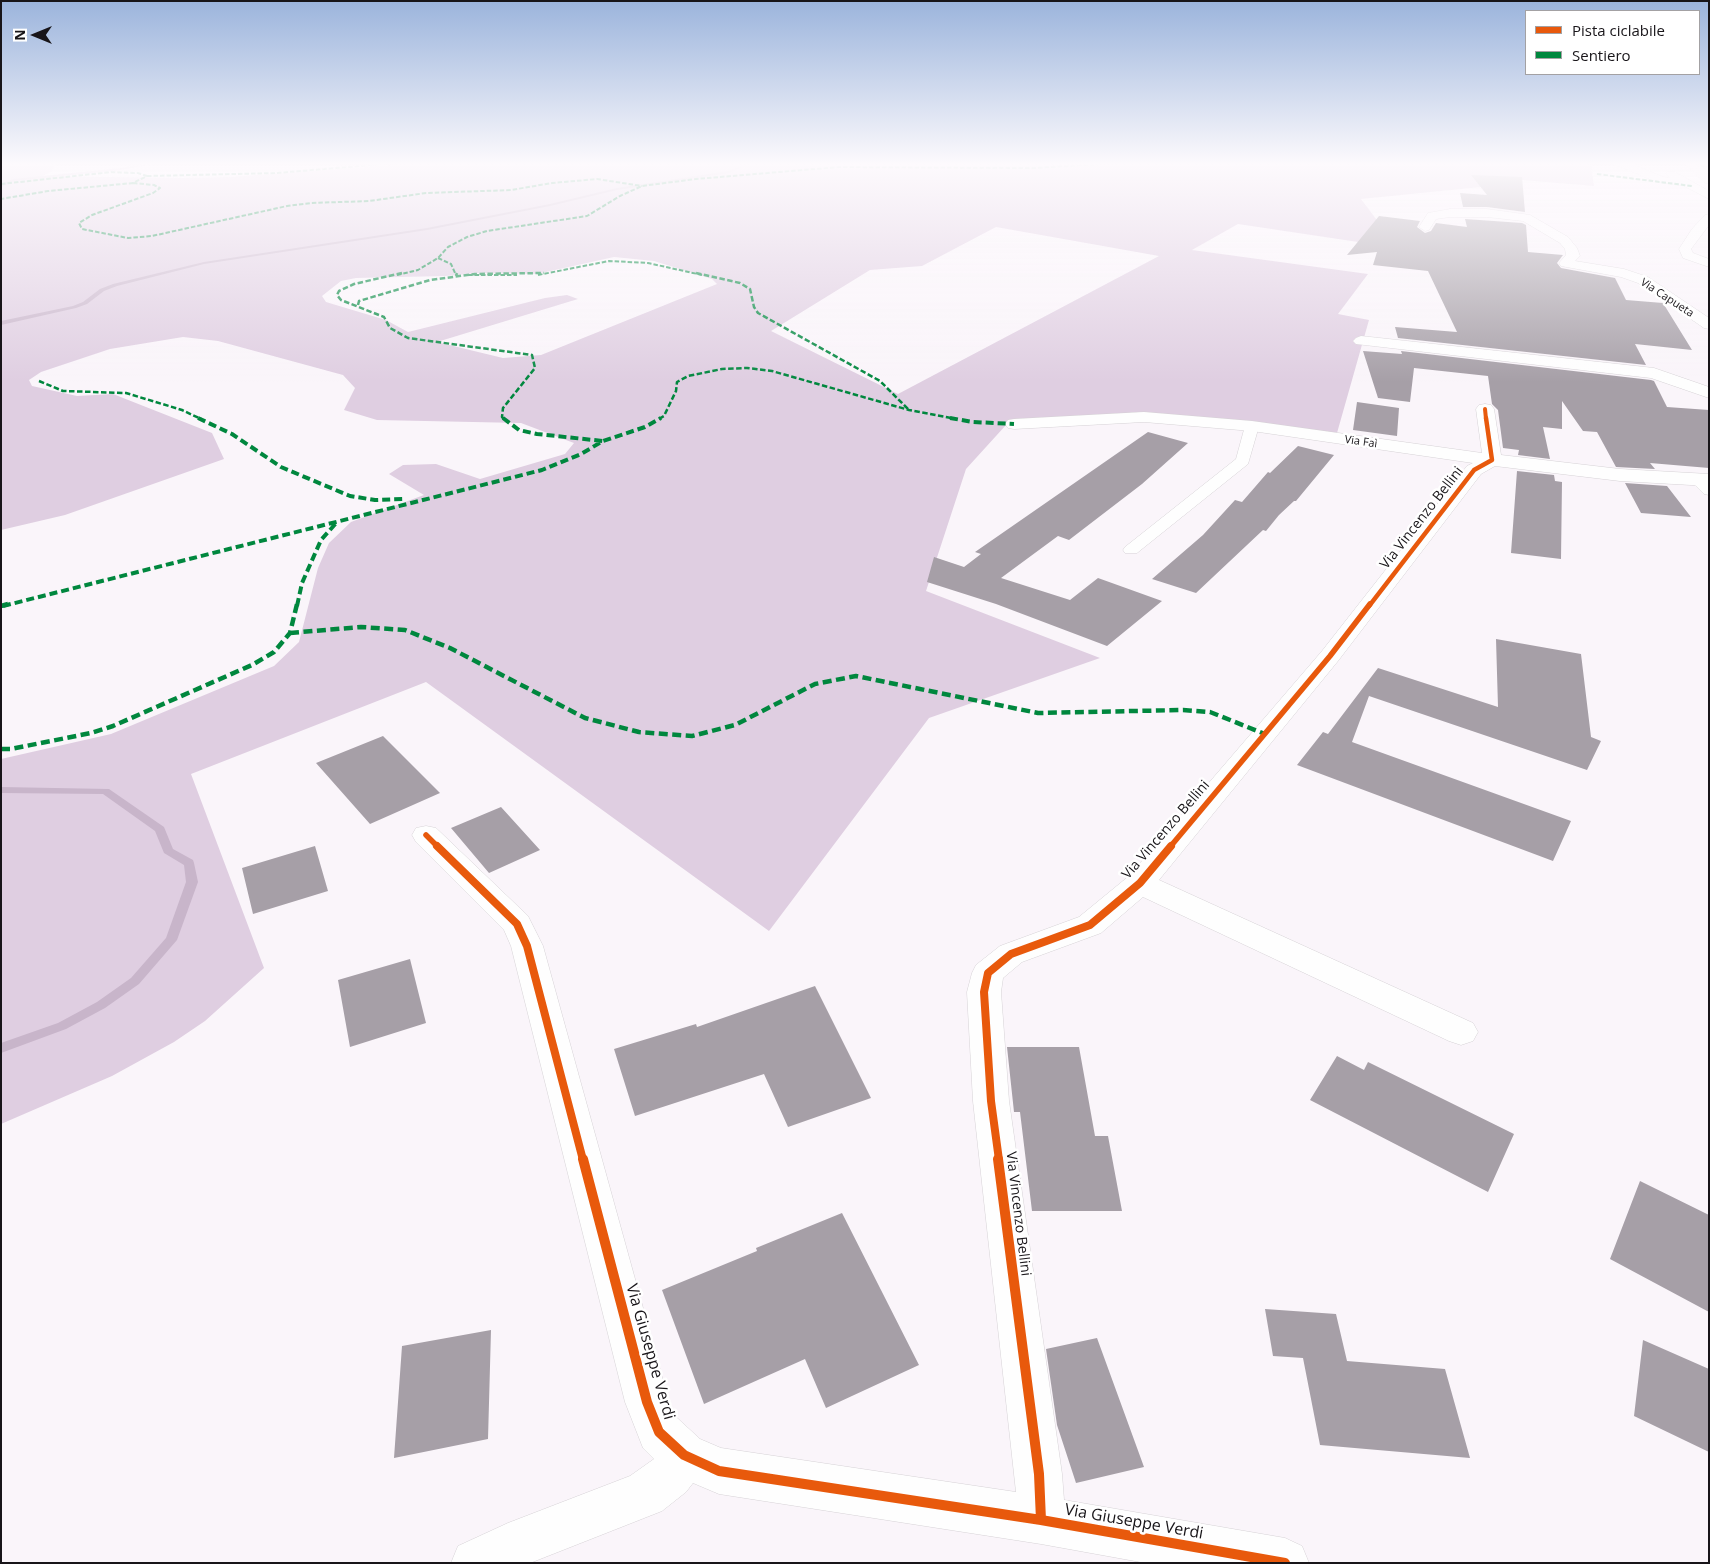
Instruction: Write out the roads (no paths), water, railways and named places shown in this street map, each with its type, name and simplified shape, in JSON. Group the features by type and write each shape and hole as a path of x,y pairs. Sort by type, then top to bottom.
{"street":[{"name":"Via Capueta","path":"1557,236 1571,248 1573,256 1566,263 1624,273 1643,280 1709,325"},
{"path":"1693,236 1685,249 1688,255 1709,263"},
{"path":"1361,341 1654,373 1709,393"},
{"path":"1485,409 1492,460"},
{"name":"Via Faì","path":"1014,424 1144,417 1252,426 1492,460 1704,483"},
{"name":"Via Vincenzo Bellini","path":"1041,1520 1039,1474 991,1101 984,992 988,973 1011,954 1090,925 1140,883 1330,656 1474,470 1492,460"},
{"name":"Via Giuseppe Verdi","path":"426,835 517,924 527,946 647,1402 659,1432 684,1455 719,1471 1041,1520 1142,1550 1284,1563"},
{"name":"Via Vincenzo Bellini","path":"1140,883 1461,1032"},
{"path":"475,1563 508,1547 646,1494 670,1476 684,1455"}],"lane":[{"path":"1131,550 1243,461 1252,426"}],"waterway":[{"path":"1,323 74,307 85,303 102,290 115,285 204,263 381,236"},
{"path":"1,790 105,791 160,829 168,851 189,863 192,882 171,940 135,981 101,1005 62,1026 1,1048"}]}
